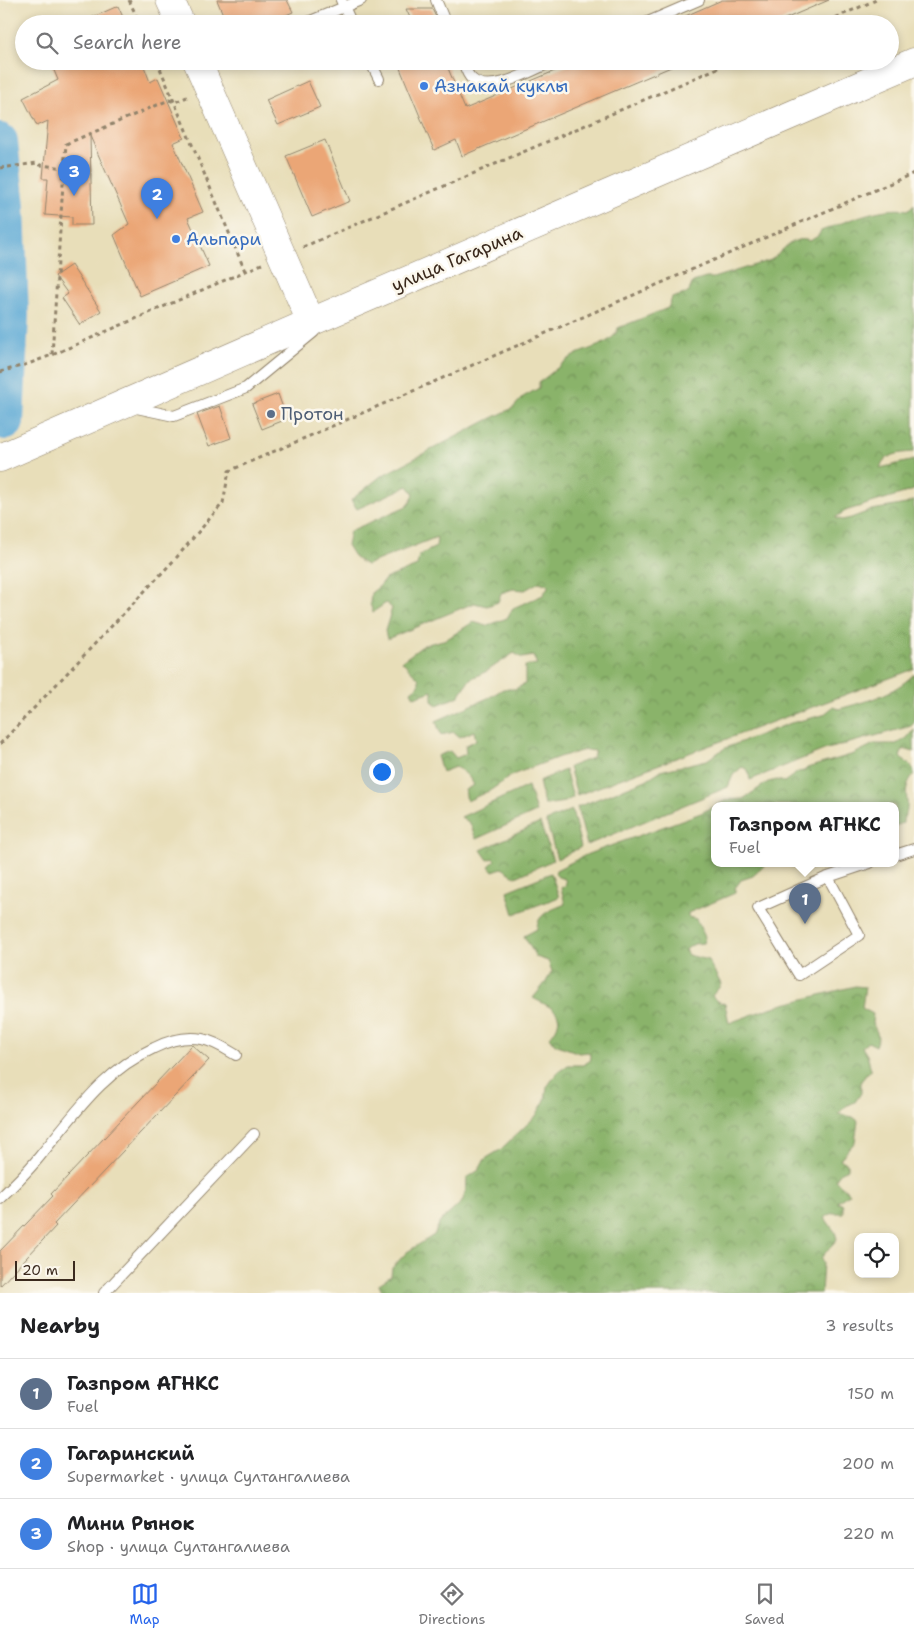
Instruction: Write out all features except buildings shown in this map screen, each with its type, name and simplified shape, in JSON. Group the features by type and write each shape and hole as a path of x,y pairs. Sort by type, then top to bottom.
{"street":[{"path":"170,0 176,15"},
{"name":"улица Гагарина","path":"899,68 914,62"},
{"path":"204,70 311,322"},
{"name":"улица Гагарина","path":"0,458 895,70"}],"lane":[{"path":"320,15 343,3 361,0"},
{"path":"436,0 442,15"},
{"path":"664,15 699,0"},
{"path":"343,3 348,15"},
{"path":"374,70 379,79"},
{"path":"466,70 471,79 489,86 499,84 532,70"},
{"path":"122,405 174,416 246,388 342,309"},
{"path":"899,854 914,849"},
{"path":"828,877 859,935 799,975 758,908 828,877 858,867"},
{"path":"0,1198 19,1180 88,1096 120,1066 167,1042 184,1039 202,1039 236,1055"},
{"path":"104,1293 254,1134"}],"path":[{"path":"130,0 136,15"},
{"path":"842,15 876,0"},
{"path":"161,70 245,272"},
{"path":"175,102 203,70"},
{"path":"0,372 52,355 713,70"},
{"path":"52,355 66,144 169,100 175,102"},
{"path":"0,168 38,163 40,165 64,168"},
{"path":"0,744 194,538 223,503 229,471 914,174"}],"green space":[{"path":"914,204 914,452 890,457 886,459 880,468 914,460 914,490 845,511 835,518 842,520 851,518 872,510 906,504 914,500 914,564 912,565 914,571 914,669 577,795 569,767 592,758 595,751 585,750 559,757 512,775 491,790 467,801 465,790 474,785 468,776 455,767 442,772 437,756 450,751 456,758 466,754 465,746 476,740 474,731 460,737 454,732 441,735 436,721 490,697 503,689 515,689 525,684 525,666 537,664 533,656 522,658 514,653 487,671 470,679 459,696 437,705 432,701 432,691 414,697 411,691 419,685 419,679 402,661 424,645 447,639 473,622 487,626 507,618 513,608 543,595 549,585 539,582 525,590 513,589 501,593 498,602 487,606 474,603 387,639 385,631 392,608 386,603 373,612 370,604 371,593 385,579 417,566 419,555 436,547 437,537 366,565 355,558 347,545 350,531 409,505 414,494 408,486 357,509 351,500 381,476 513,408 523,397 539,388 539,382 567,360 612,338 618,328 668,308 672,298 688,293 693,282 713,278 771,260 793,242 798,240 810,241 818,236 821,231 852,219 886,210 908,210"},
{"path":"914,674 914,723 911,726 824,750 750,780 748,770 742,767 733,775 728,787 587,845 577,807 646,780 660,771 707,760 725,748 791,723 823,715 833,707 839,709 879,696 897,687"},
{"path":"914,729 914,752 903,749 900,757 911,766 914,774 907,787 906,813 903,823 899,824 899,802 723,802 743,799 768,782 777,780 784,782 807,768 854,754 874,744 896,744 907,738"},
{"path":"565,770 573,797 565,802 544,805 539,781"},
{"path":"528,786 536,812 476,839 470,823 461,817"},
{"path":"711,808 711,867 763,867 753,876 741,880 735,888 735,893 688,913 688,917 696,919 705,937 703,943 694,944 685,950 688,955 708,960 721,984 712,996 717,1001 725,1004 729,1023 773,1007 855,986 865,987 862,1008 873,1014 872,1023 878,1040 876,1046 868,1042 862,1047 867,1055 871,1069 861,1081 861,1093 855,1102 846,1106 838,1114 853,1117 858,1121 855,1142 840,1159 848,1164 848,1169 840,1173 835,1180 849,1194 837,1202 843,1205 843,1213 832,1213 825,1218 835,1232 837,1239 821,1258 823,1263 821,1293 383,1293 379,1284 391,1276 392,1268 407,1252 434,1235 440,1222 462,1202 466,1191 467,1178 479,1170 485,1159 500,1150 536,1116 545,1100 547,1087 557,1073 568,1065 583,1065 591,1060 589,1052 579,1053 555,1044 550,1037 558,1025 557,1014 551,1008 533,998 552,971 548,961 536,957 524,936 537,929 542,916 550,910 565,904 561,888 566,885 565,879 555,874 556,870 588,854"},
{"path":"572,810 581,847 557,859 546,821"},
{"path":"540,823 553,860 516,877 502,868 493,871 489,866 495,861 493,858 488,860 481,850"},
{"path":"551,873 559,897 514,914 507,891"}],"waterway":[{"path":"0,141 7,206 11,315 6,422"}],"place":[{"name":"Азнакай куклы","path":"424,86"},
{"name":"Мини Рынок","path":"74,196"},
{"name":"Гагаринский","path":"157,219"},
{"name":"Альпари","path":"176,239"},
{"name":"Протон","path":"271,414"},
{"name":"Газпром АГНКС","path":"805,924"}]}
